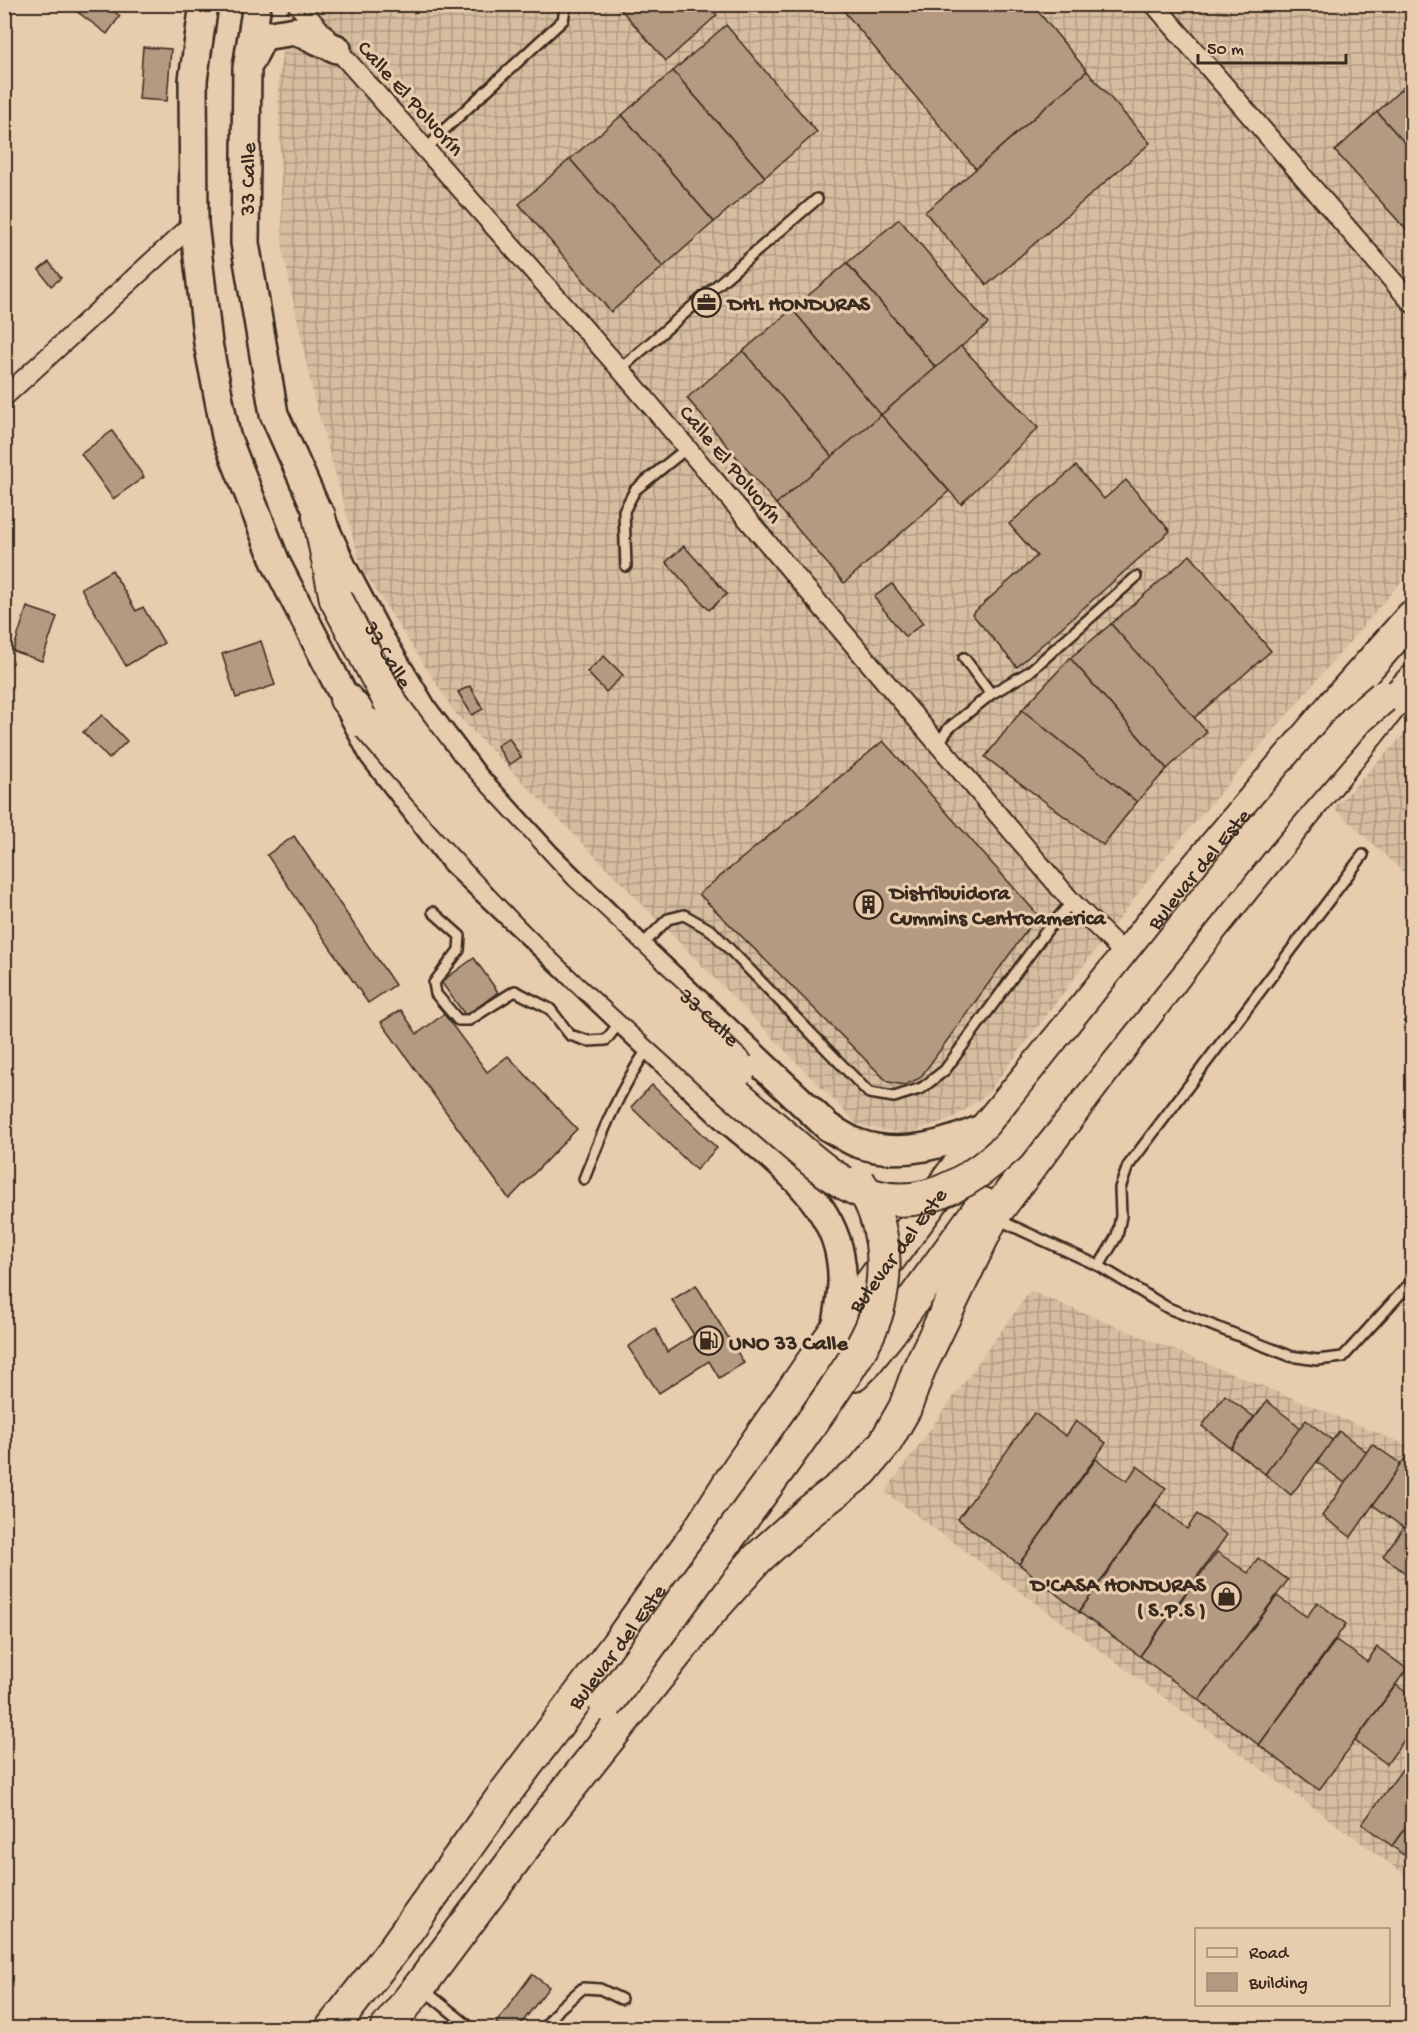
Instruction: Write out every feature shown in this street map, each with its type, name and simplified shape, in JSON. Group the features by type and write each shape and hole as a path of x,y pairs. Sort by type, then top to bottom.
{"highway":[{"path":"319,516 336,599 391,704 441,771 556,897 844,1164 861,1183 878,1225 884,1267 882,1290 878,1310 863,1345 800,1440 606,1705 580,1744 562,1778 547,1816"},
{"name":"Bulevar del Este","path":"332,2028 396,1946 506,1792 617,1645 698,1532 811,1364 988,1126 1211,850 1326,714 1413,617"},
{"path":"346,699 447,816 557,930 741,1100 826,1173 858,1191 881,1198 902,1200 935,1195 956,1186 993,1161 1008,1146 1257,835 1356,720 1413,675"},
{"path":"387,2028 547,1816 706,1616 757,1559 809,1512 862,1471 885,1443 905,1408 919,1370 992,1217 1210,929 1392,703 1413,681"},
{"path":"811,1364 842,1378 857,1372 890,1332 1002,1178 1048,1143"}],"main road":[{"path":"204,4 193,81 194,223 208,344 226,436 276,563 373,753 455,860 622,1020 773,1158 818,1206 836,1239 840,1256 842,1274 836,1330"},
{"name":"33 Calle","path":"257,4 247,68 245,243 274,414 343,569 377,633 424,712 482,787 547,858 639,949 828,1127 856,1143 881,1148 908,1149 950,1141 988,1126"},
{"path":"247,68 263,36 296,31 337,49"},
{"path":"773,1158 813,1114"}],"street":[{"name":"Calle El Polvorín","path":"297,4 620,369 1072,902 1127,956"},
{"path":"1154,4 1413,303"},
{"path":"4,398 194,223"}],"lane":[{"path":"427,149 445,129 563,20 566,4"},
{"path":"620,369 817,199"},
{"path":"626,566 624,511 635,490 687,448"},
{"path":"939,743 949,728 992,694 1029,672 1136,577"},
{"path":"964,658 992,694"},
{"path":"1099,1266 1117,1236 1120,1188 1128,1166 1363,855"},
{"path":"639,949 668,919 684,915 712,932 868,1093 894,1097 922,1088 945,1070 1047,930 1072,902"},
{"path":"433,912 460,936 459,950 434,983 435,994 458,1020 469,1020 515,990 550,1009 570,1035 588,1041 606,1040 622,1020"},
{"path":"584,1179 612,1110 636,1065 650,1045"},
{"path":"992,1217 1099,1266 1168,1308 1290,1356 1317,1360 1343,1357 1413,1281"},
{"path":"420,1986 471,2028"},
{"path":"544,2028 560,2008 583,1988 600,1989 621,1999"}],"shaded area":[{"path":"289,5 1412,5 1412,569 1167,855 987,1094 955,1117 906,1134 858,1125 456,714 362,569 313,394 283,252 278,82"},
{"path":"1412,726 1412,880 1334,808"},
{"path":"1030,1291 1412,1447 1412,1880 885,1492"}],"building":[{"path":"73,4 104,4 120,16 107,34 71,7"},
{"path":"616,4 707,4 717,15 666,61"},
{"path":"838,4 1032,4 1087,71 976,169"},
{"path":"726,25 817,132 765,177 673,71"},
{"path":"143,47 171,49 167,101 139,99"},
{"path":"673,71 765,177 714,222 622,115"},
{"path":"1087,71 1150,143 987,285 925,212"},
{"path":"1410,81 1412,83 1412,151 1377,112"},
{"path":"1377,112 1412,151 1412,236 1335,151"},
{"path":"622,115 714,222 663,267 570,159"},
{"path":"570,159 663,267 611,312 519,204"},
{"path":"899,219 988,324 936,368 847,263"},
{"path":"49,262 61,278 51,286 39,270"},
{"path":"847,263 936,368 881,415 792,309"},
{"path":"792,309 881,415 832,457 743,351"},
{"path":"961,346 1038,428 961,504 881,415"},
{"path":"743,351 832,457 776,504 687,398"},
{"path":"881,415 949,491 844,583 776,504"},
{"path":"112,431 144,477 113,499 81,454"},
{"path":"1076,466 1104,499 1126,480 1170,531 1017,667 972,614 1037,556 1009,524"},
{"path":"684,546 727,594 709,610 666,562"},
{"path":"1190,555 1271,651 1193,719 1111,624"},
{"path":"112,570 136,611 143,607 164,643 126,666 81,588"},
{"path":"892,584 923,623 905,637 874,597"},
{"path":"27,607 57,617 42,661 13,651"},
{"path":"1111,624 1207,732 1167,769 1070,658"},
{"path":"261,641 275,685 236,698 222,654"},
{"path":"604,656 623,675 606,692 587,672"},
{"path":"1070,658 1167,769 1137,802 1022,710"},
{"path":"470,686 483,709 472,715 458,692"},
{"path":"1022,710 1137,802 1103,845 985,757"},
{"path":"102,715 127,741 109,759 83,732"},
{"path":"509,738 521,757 509,765 497,746"},
{"name":"Distribuidora Cummins Centroamerica","path":"883,741 1038,915 920,1078 905,1085 888,1082 699,894"},
{"path":"294,836 395,985 368,1003 267,855"},
{"path":"474,958 498,992 466,1016 441,982"},
{"path":"401,1010 417,1034 444,1014 487,1072 508,1056 577,1129 509,1199 381,1022"},
{"path":"652,1085 717,1148 696,1170 631,1107"},
{"name":"UNO 33 Calle","path":"696,1285 744,1363 719,1378 709,1361 659,1393 628,1347 655,1328 667,1352 694,1335 672,1300"},
{"path":"1225,1395 1254,1417 1231,1448 1202,1426"},
{"path":"1267,1401 1301,1428 1265,1474 1231,1448"},
{"path":"1034,1413 1066,1436 1076,1421 1106,1443 1019,1564 958,1519"},
{"path":"1306,1420 1333,1441 1291,1495 1265,1474"},
{"path":"1339,1431 1367,1452 1345,1483 1317,1462"},
{"path":"1372,1444 1401,1464 1351,1537 1322,1516"},
{"path":"1405,1458 1412,1464 1412,1516 1404,1528 1373,1505"},
{"path":"1096,1459 1127,1481 1137,1466 1166,1488 1079,1612 1019,1564"},
{"path":"1156,1504 1187,1529 1197,1514 1227,1535 1140,1656 1079,1612"},
{"path":"1412,1516 1412,1571 1409,1576 1383,1556"},
{"path":"1217,1552 1248,1573 1258,1558 1288,1580 1199,1700 1140,1656"},
{"path":"1277,1596 1307,1617 1317,1602 1346,1624 1259,1745 1199,1700"},
{"path":"1336,1640 1367,1662 1377,1647 1407,1669 1319,1790 1259,1745"},
{"path":"1396,1685 1412,1697 1412,1729 1387,1764 1355,1741"},
{"path":"1412,1756 1412,1818 1392,1846 1362,1824"},
{"path":"1412,1818 1412,1861 1392,1846"},
{"path":"532,1974 549,1987 518,2028 503,2028 496,2023"}],"place":[{"name":"DHL HONDURAS","path":"707,302"},
{"name":"Distribuidora Cummins Centroamerica","path":"869,904"},
{"name":"UNO 33 Calle","path":"708,1341"},
{"name":"D'CASA HONDURAS ( S.P.S )","path":"1227,1596"}]}
